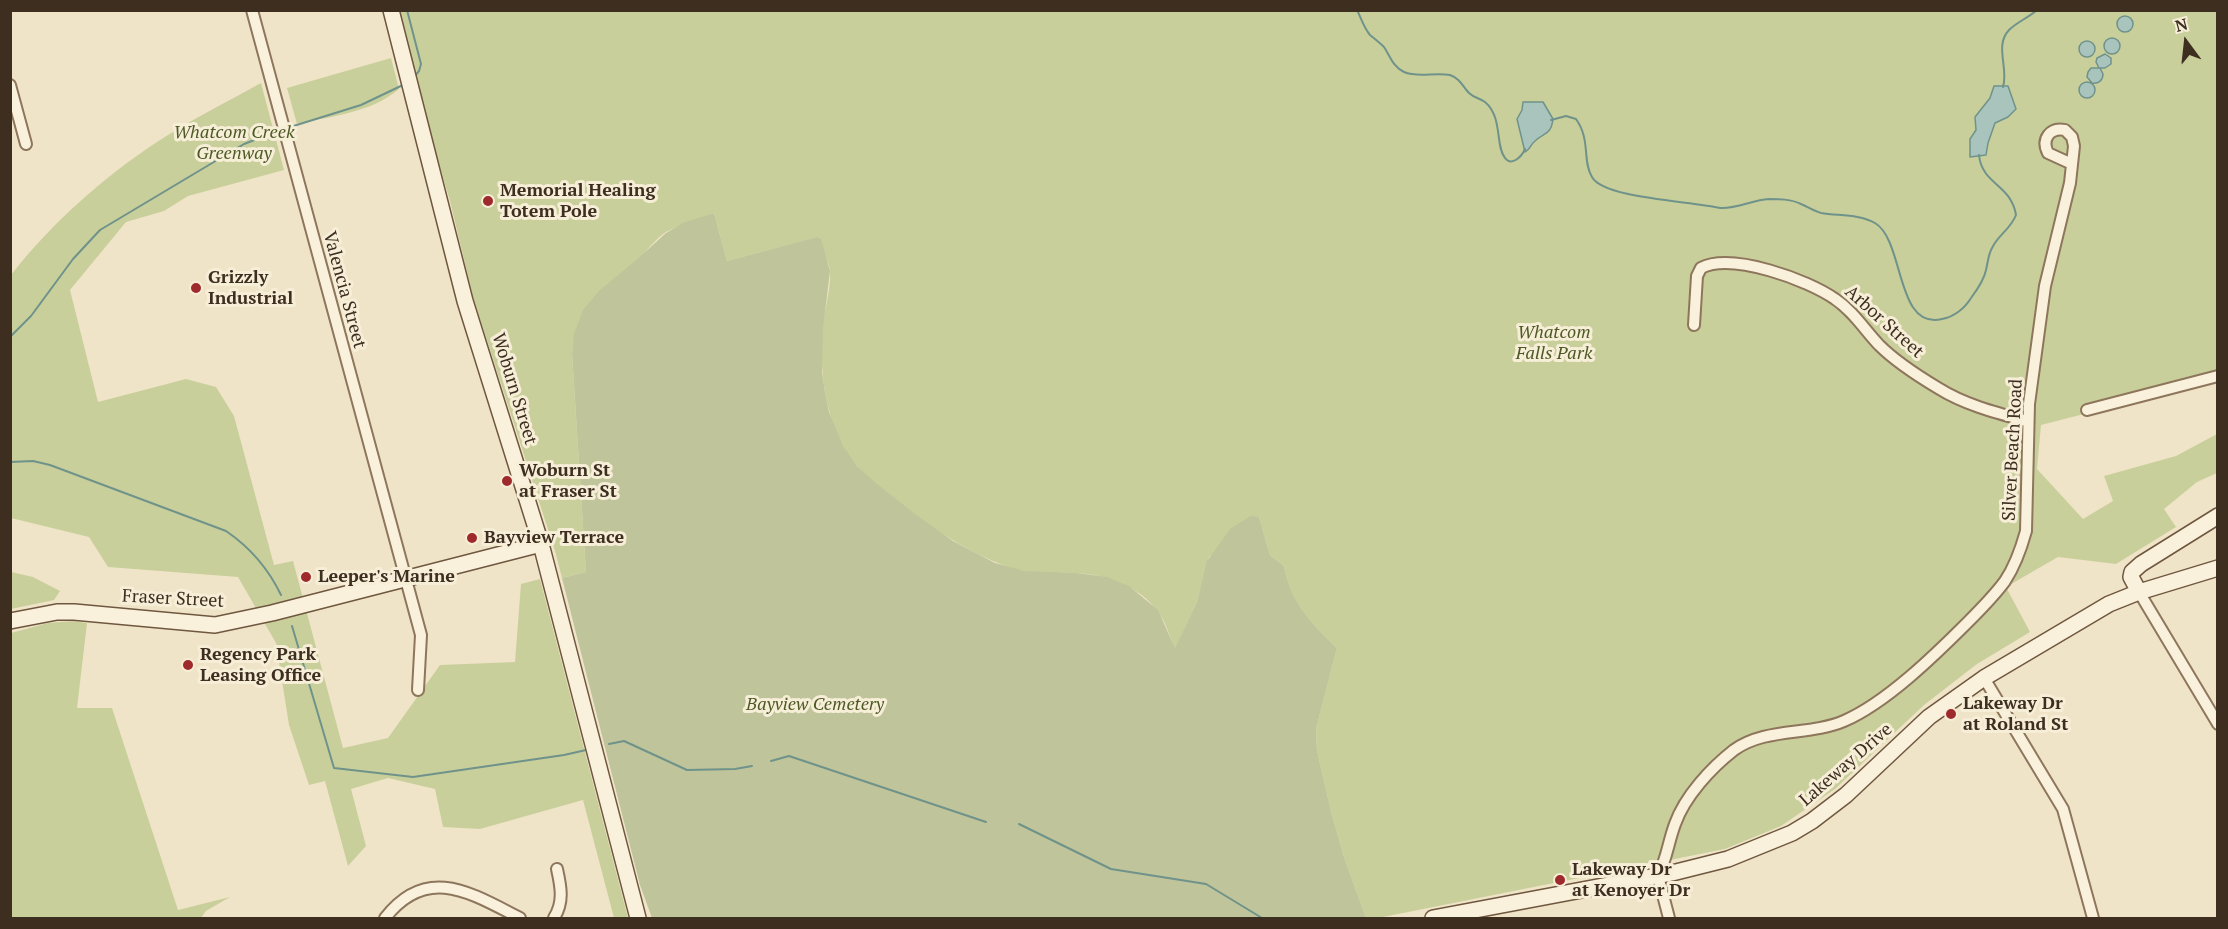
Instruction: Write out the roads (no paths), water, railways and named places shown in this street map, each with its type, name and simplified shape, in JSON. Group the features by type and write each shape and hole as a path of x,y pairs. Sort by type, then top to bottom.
{"street":[{"name":"Valencia Street","path":"252,10 407,577 421,635 418,690"},
{"name":"Woburn Street","path":"391,10 465,301 541,544 638,918"},
{"path":"10,85 26,144"},
{"name":"Silver Beach Road","path":"1658,876 1667,858 1675,822 1684,806 1695,790 1725,758 1754,739 1843,722 1878,700 1928,662 2000,589 2015,563 2026,531 2027,421 2045,286 2065,206 2072,164"},
{"name":"Arbor Street","path":"1694,326 1697,276 1701,268 1718,264 1742,264 1765,268 1810,285 1834,298 1855,316 1879,345 1938,388 1981,408 2027,421"},
{"path":"2087,410 2217,376"},
{"path":"2217,516 2141,564 2132,572 2131,577 2214,708 2217,724"},
{"name":"Fraser Street","path":"10,621 57,612 74,612 215,625 272,613 541,544"},
{"name":"Lakeway Drive","path":"1432,918 1658,876 1728,859 1792,833 1846,795 1929,717 1984,678 2109,604 2139,592 2217,568"},
{"path":"1984,678 2063,809 2093,918"},
{"path":"554,918 559,911 561,899 557,869"},
{"path":"1658,876 1669,918"},
{"path":"385,918 396,905 409,896 424,889 437,887 455,888 473,894 520,918"}],"water":[{"path":"2125,16 2131,18 2133,24 2131,30 2125,32 2119,30 2117,24 2119,18"},
{"path":"2112,38 2118,40 2120,46 2118,52 2112,54 2106,52 2104,46 2106,40"},
{"path":"2087,41 2095,49 2087,57 2079,49"},
{"path":"2105,54 2111,58 2111,64 2100,68 2102,78 2099,82 2092,83 2087,77 2088,72 2091,68 2099,68 2097,58"},
{"path":"2087,82 2093,84 2095,90 2093,96 2087,98 2081,96 2079,90 2081,84"},
{"path":"1994,86 2008,86 2016,109 2008,117 1995,123 1986,155 1970,157 1970,139 1976,130 1975,117 1990,98"},
{"path":"1523,102 1543,102 1553,119 1549,131 1525,152 1517,119"}],"waterway":[{"path":"407,10 421,64 414,77"},
{"path":"1357,10 1370,35 1384,47 1400,70 1415,75 1450,75 1459,81 1471,95 1485,102 1491,108 1497,123 1500,146 1505,158 1511,161 1517,160 1525,149"},
{"path":"2003,87 2002,50 2005,36 2012,27 2037,10"},
{"path":"287,128 361,105 405,84"},
{"path":"1551,120 1566,116 1576,119 1581,127 1587,164 1592,177 1613,190 1631,195 1720,208 1769,199 1785,200 1797,202 1821,213 1856,217 1875,223 1885,233 1892,247 1908,298 1916,311 1927,319 1946,318 1959,312 1966,305 1982,281 1995,243 2011,225 2016,215 2009,197 1985,173 1979,155"},
{"path":"10,337 31,316 73,259 100,230 244,144 281,130"},
{"path":"10,462 33,461 50,465 226,531 258,559 281,595"},
{"path":"292,626 334,768 413,777 586,750"},
{"path":"609,744 624,741 687,770 735,769 752,766"},
{"path":"771,761 789,756 986,822"},
{"path":"1019,824 1111,869 1206,884 1262,918"}],"place":[{"name":"Memorial Healing Totem Pole","path":"488,201"},
{"name":"Grizzly Industrial","path":"196,288"},
{"name":"Woburn St at Fraser St","path":"507,481"},
{"name":"Bayview Terrace","path":"472,538"},
{"name":"Leeper's Marine","path":"306,577"},
{"name":"Regency Park Leasing Office","path":"188,665"},
{"name":"Lakeway Dr at Roland St","path":"1951,714"},
{"name":"Lakeway Dr at Kenoyer Dr","path":"1560,880"}],"park label":[{"name":"Whatcom Creek Greenway","path":"234,143"},
{"name":"Whatcom Falls Park","path":"1554,343"},
{"name":"Bayview Cemetery","path":"815,705"}]}
